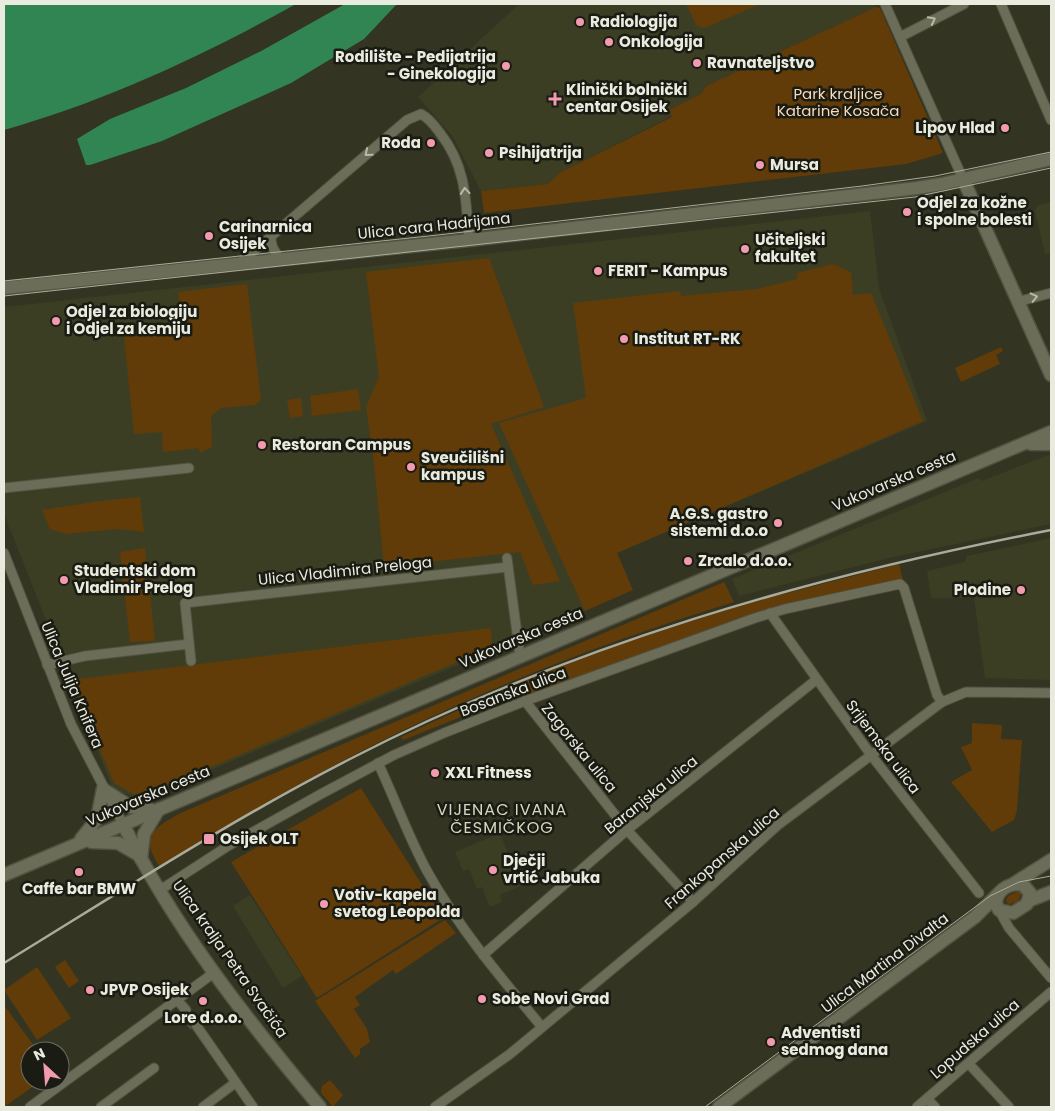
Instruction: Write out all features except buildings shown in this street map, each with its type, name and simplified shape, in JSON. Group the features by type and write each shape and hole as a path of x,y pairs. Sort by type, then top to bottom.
{"main road":[{"path":"1051,159 963,179 1051,375"},
{"name":"Ulica cara Hadrijana","path":"4,288 469,240 867,194 936,185 963,179"},
{"name":"Vukovarska cesta","path":"4,875 1051,432"},
{"path":"1021,445 1051,444"},
{"path":"73,845 86,835 97,819 104,789 131,807 159,809 144,834 141,858"},
{"name":"Ulica kralja Petra Svačića","path":"123,824 160,890 215,972 320,1107"},
{"path":"73,845 110,841 126,846 141,858"},
{"path":"1046,864 1017,912 1009,913 998,910 996,904 998,894 1046,864"},
{"path":"1011,885 1020,884 1028,893"},
{"path":"1028,893 1051,885"},
{"path":"1028,893 1051,892"},
{"name":"Ulica Martina Divalta","path":"719,1107 978,914 998,894"},
{"name":"Ulica Martina Divalta","path":"978,914 998,910"}],"street":[{"path":"886,4 963,179"},
{"path":"900,37 964,4"},
{"path":"1001,4 1051,120"},
{"path":"240,263 272,233 407,120 421,114 429,119 445,138 463,174 469,240"},
{"path":"272,233 273,247 282,259"},
{"path":"1017,302 1051,293"},
{"path":"4,488 189,468"},
{"name":"Ulica Julija Knifera","path":"4,553 80,744 123,824"},
{"name":"Ulica Vladimira Preloga","path":"189,644 185,603 508,562 520,656"},
{"name":"Bosanska ulica","path":"160,890 228,846 378,763 420,743 524,701 770,613 895,584 903,586 937,695 942,702"},
{"name":"Srijemska ulica","path":"770,613 816,680 979,893"},
{"path":"47,665 85,656 189,644 191,661"},
{"name":"Baranjska ulica","path":"484,955 627,830 816,680"},
{"name":"Frankopanska ulica","path":"435,1107 510,1054 693,902 778,825 942,702 966,692 1051,693"},
{"name":"Zagorska ulica","path":"524,701 627,830 693,902"},
{"path":"378,763 428,872 484,955 542,1027"},
{"path":"978,914 979,893 998,894"},
{"path":"998,910 1016,936 1051,978"},
{"path":"1016,936 1012,921 1017,912"},
{"path":"30,1107 182,1008 215,972"},
{"name":"Lopudska ulica","path":"917,1107 1051,992"},
{"path":"196,1027 253,1107"},
{"path":"969,1064 1009,1107"},
{"path":"101,1107 154,1068"},
{"path":"202,1107 236,1083"},
{"path":"927,1099 934,1107"}],"shaded area":[{"path":"4,4 296,4 225,42 153,76 80,105 4,130"},
{"path":"345,4 397,4 364,39 291,83 162,141 86,165 77,139 110,119 186,88 263,50"},
{"name":"Klinički bolnički centar Osijek","path":"519,4 875,4 876,7 706,86 701,94 669,110 672,116 561,172 549,184 481,191 453,137 418,97"},
{"path":"1051,202 1051,253 1045,254 1035,211 1038,205"},
{"name":"Sveučilišni kampus","path":"870,211 879,288 927,421 617,553 633,590 152,795 137,798 113,789 4,514 4,307"},
{"path":"1048,455 1051,456 1051,524 889,558 739,596 732,579 979,478 982,481"},
{"path":"1051,538 1051,680 985,678 974,598 931,598 927,571 965,562 967,556"},
{"name":"Dječji vrtić Jabuka","path":"500,833 521,886 500,895 502,902 490,907 482,887 477,889 469,869 463,871 455,852"},
{"path":"250,895 302,976 283,988 233,906"}],"green space":[{"path":"686,4 761,4 704,28 697,26"},
{"name":"Park kraljice Katarine Kosača","path":"876,7 880,8 943,153 906,164 484,213 481,191 548,184 561,172 672,117 669,110 701,94 706,86"},
{"path":"489,258 544,407 491,424 560,581 533,585 520,552 384,567 374,463 366,407 379,377 366,272"},
{"path":"833,264 851,272 853,295 871,293 923,421 617,553 633,590 585,611 499,423 586,398 573,303 680,291 681,296 757,289 797,279 797,273"},
{"path":"247,284 261,400 255,405 221,408 211,416 212,447 200,453 199,448 163,452 162,432 134,434 124,337 184,330 178,292"},
{"path":"1001,347 1003,351 996,355 1000,364 961,382 955,368"},
{"path":"358,389 361,410 312,416 310,396"},
{"path":"301,398 303,416 290,418 287,400"},
{"path":"140,497 144,532 118,529 65,534 50,529 42,510 100,501"},
{"path":"145,548 155,641 130,642 120,552"},
{"path":"899,564 903,580 790,604 508,704 506,699 403,740 401,737 519,684 639,637 736,607"},
{"path":"724,582 734,602 589,651 448,709 331,767 160,867 154,856 150,840 153,833 165,822 183,812"},
{"path":"491,628 492,647 150,793 133,794 114,783 71,680"},
{"path":"972,723 1002,725 1001,739 1022,740 1017,810 1014,820 992,832 951,782 972,770 961,747 972,743"},
{"path":"361,788 443,918 317,998 231,862"},
{"path":"1019,891 1021,894 1018,900 1008,904 1006,901 1008,896"},
{"path":"445,920 456,933 396,974 393,970 355,997 360,1005 354,1009 367,1029 370,1042 360,1049 360,1054 355,1058 315,1001"},
{"path":"65,960 79,981 69,988 55,967"},
{"path":"37,967 71,1018 37,1040 4,990"},
{"path":"4,1005 31,1041 20,1041 20,1091 27,1091 4,1107"},
{"path":"330,1080 343,1095 333,1107 321,1093 322,1086"}],"tunnel":[{"path":"183,1012 194,1027"}],"tram line":[{"path":"4,281 438,235 862,186 935,176 1051,152"},
{"path":"4,296 915,197 1051,168"},
{"path":"705,1107 990,896 1019,882 1051,876"}],"railway":[{"path":"4,963 175,858 306,782 434,718 519,682 605,649 692,619 781,593 870,570 1051,530"}],"place":[{"name":"Radiologija","path":"580,22"},
{"name":"Onkologija","path":"609,42"},
{"name":"Ravnateljstvo","path":"697,63"},
{"name":"Rodilište - Pedijatrija - Ginekologija","path":"506,66"},
{"name":"Klinički bolnički centar Osijek","path":"555,99"},
{"name":"Lipov Hlad","path":"1005,128"},
{"name":"Roda","path":"431,143"},
{"name":"Psihijatrija","path":"489,153"},
{"name":"Mursa","path":"760,165"},
{"name":"Odjel za kožne i spolne bolesti","path":"907,212"},
{"name":"Carinarnica Osijek","path":"209,236"},
{"name":"Učiteljski fakultet","path":"745,249"},
{"name":"FERIT - Kampus","path":"598,271"},
{"name":"Odjel za biologiju i Odjel za kemiju","path":"56,321"},
{"name":"Institut RT-RK","path":"624,339"},
{"name":"Restoran Campus","path":"262,445"},
{"name":"Sveučilišni kampus","path":"411,467"},
{"name":"A.G.S. gastro sistemi d.o.o","path":"778,523"},
{"name":"Zrcalo d.o.o.","path":"688,561"},
{"name":"Studentski dom Vladimir Prelog","path":"64,580"},
{"name":"Plodine","path":"1021,590"},
{"name":"XXL Fitness","path":"435,773"},
{"name":"Osijek OLT","path":"209,839"},
{"name":"Dječji vrtić Jabuka","path":"493,870"},
{"name":"Caffe bar BMW","path":"79,872"},
{"name":"Votiv-kapela svetog Leopolda","path":"324,904"},
{"name":"JPVP Osijek","path":"90,990"},
{"name":"Sobe Novi Grad","path":"482,999"},
{"name":"Lore d.o.o.","path":"203,1001"},
{"name":"Adventisti sedmog dana","path":"771,1042"}],"district":[{"name":"VIJENAC IVANA ČESMIČKOG","path":"502,818"}]}
